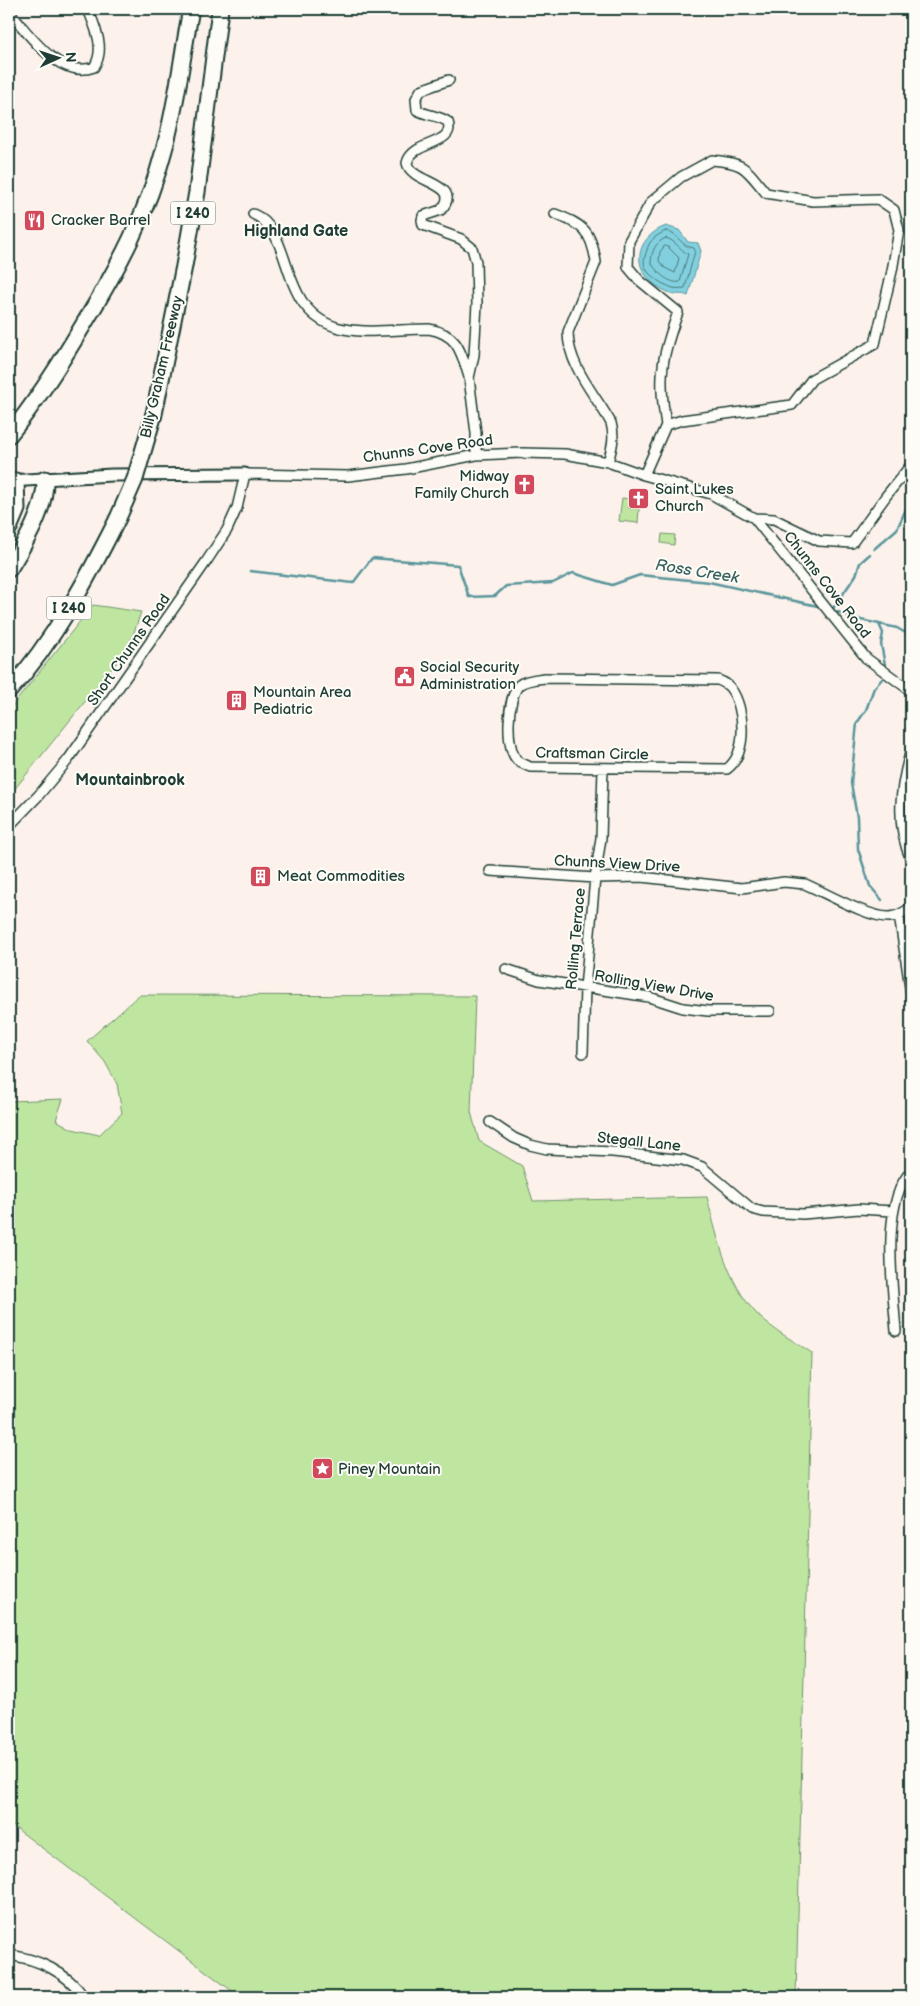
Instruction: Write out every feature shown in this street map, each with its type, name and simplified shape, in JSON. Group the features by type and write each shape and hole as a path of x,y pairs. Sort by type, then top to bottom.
{"highway":[{"name":"I 240","path":"9,435 59,367 103,293 140,221 155,180 171,125 191,9"},
{"name":"Billy Graham Freeway","path":"9,691 21,677 77,596 118,518 135,479 154,414 186,257 220,9"},
{"path":"9,569 43,503 45,479"},
{"path":"9,528 16,509 12,481"}],"street":[{"path":"9,12 54,60 80,70 94,67 100,58 98,37 88,9"},
{"path":"449,80 421,90 416,98 417,110 426,115 445,120 449,128 445,137 413,151 408,159 408,168 411,172 439,186 447,196 447,201 442,210 423,216 423,225 461,239 472,248 476,262 478,304 474,355 469,378"},
{"path":"644,475 666,425 662,396 663,366 668,342 678,312 639,280 628,266 629,241 651,202 681,177 712,160 729,161 744,166 766,193 813,201 878,198 894,210 899,230 892,271 875,344 812,379 792,405 682,420 666,425"},
{"path":"253,214 266,223 276,235 294,288 304,305 315,314 343,328 363,331 429,329 439,331 456,343 469,378 476,433 476,455"},
{"path":"555,214 582,226 594,251 596,262 568,332 568,344 581,375 613,430 613,446 608,462"},
{"name":"Chunns Cove Road","path":"12,481 161,474 348,476 406,469 476,455 522,453 565,454 608,462 644,475 711,494 754,518 866,658 911,691"},
{"path":"754,518 774,519 819,541 852,543 886,496 911,466"},
{"name":"Short Chunns Road","path":"9,826 38,796 68,760 206,562 234,516 245,474"},
{"name":"Craftsman Circle","path":"545,678 718,680 730,686 738,701 742,746 735,763 727,769 604,768 530,767 517,761 511,749 510,714 513,695 520,684 545,678"},
{"path":"911,750 902,785 900,810 903,839 911,860"},
{"name":"Rolling Terrace","path":"583,1052 585,988 595,878 601,838 604,768"},
{"name":"Chunns View Drive","path":"490,871 595,878 641,877 742,888 794,881 805,884 874,915 889,917 900,915"},
{"path":"911,907 900,915 911,994"},
{"name":"Rolling View Drive","path":"506,969 538,980 649,997 683,1008 770,1011"},
{"name":"Stegall Lane","path":"490,1122 514,1138 547,1149 613,1152 683,1160 702,1167 722,1182 745,1204 752,1209 763,1212 803,1214 859,1210 893,1211"},
{"path":"896,1331 891,1250 893,1211 899,1191 911,1170"},
{"path":"9,1955 41,1963 64,1975 75,1984 84,1997"}],"green space":[{"path":"622,498 630,499 629,508 639,509 638,523 619,521"},
{"path":"662,534 675,535 674,545 661,543"},
{"path":"93,605 141,612 129,647 9,796 9,710"},
{"path":"139,995 475,996 471,1112 479,1141 522,1166 533,1201 707,1197 726,1264 742,1295 764,1321 812,1353 796,1997 240,1997 9,1823 9,1101 63,1099 56,1120 72,1129 99,1135 122,1113 117,1084 105,1062 87,1041"}],"water":[{"path":"666,226 679,230 688,242 698,243 701,251 688,296 673,294 660,288 653,283 641,267 641,250 644,243 657,230"}],"waterway":[{"path":"874,549 897,529 911,498"},
{"path":"832,610 856,575 860,563 870,554"},
{"name":"Ross Creek","path":"250,571 353,583 372,558 458,565 469,597 495,596 506,586 553,583 573,573 612,585 640,575 709,582 822,607"},
{"name":"Ross Creek","path":"832,610 861,620 897,628 911,636"},
{"path":"879,624 883,633 881,644 885,665"},
{"path":"882,679 874,688 866,710 857,723 851,783 857,817 858,849 870,886 882,900"}],"place":[{"name":"Cracker Barrel","path":"35,220"},
{"name":"Midway Family Church","path":"525,485"},
{"name":"Saint Lukes Church","path":"639,498"},
{"name":"Social Security Administration","path":"404,676"},
{"name":"Mountain Area Pediatric","path":"237,701"},
{"name":"Meat Commodities","path":"261,876"},
{"name":"Piney Mountain","path":"322,1469"}],"district":[{"name":"Highland Gate","path":"296,231"},
{"name":"Mountainbrook","path":"130,780"}]}
